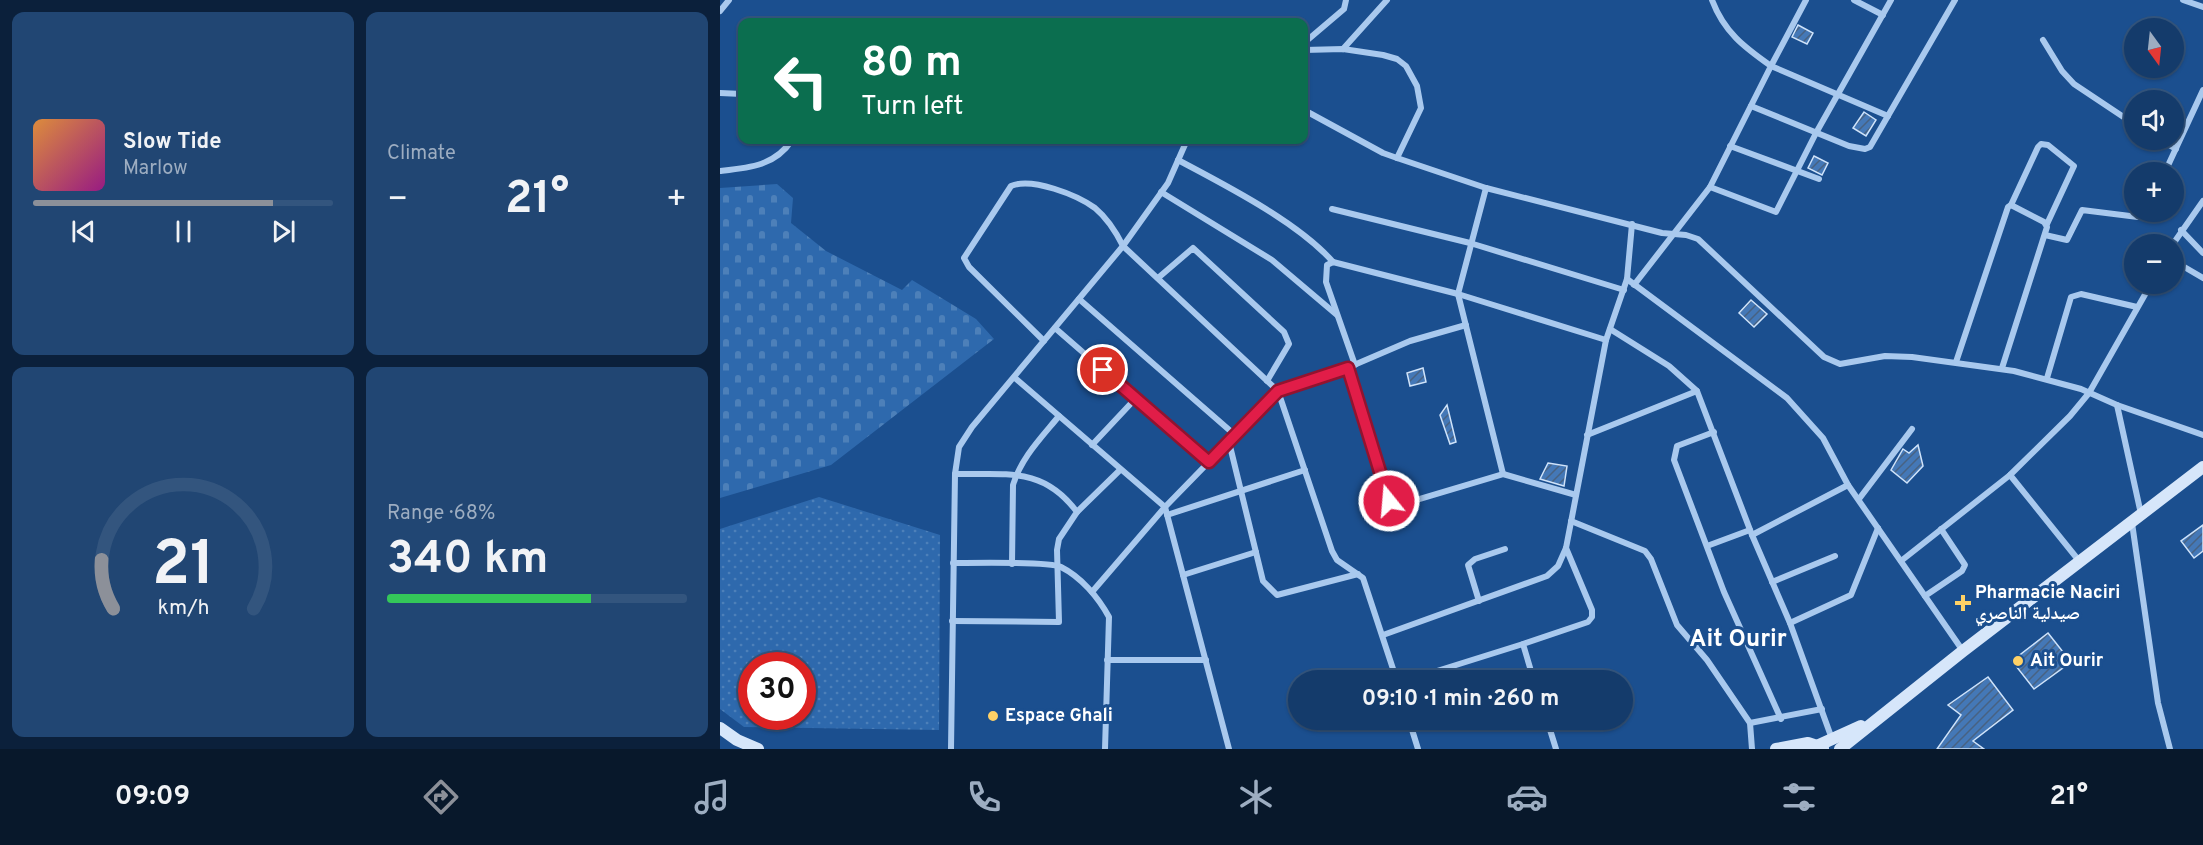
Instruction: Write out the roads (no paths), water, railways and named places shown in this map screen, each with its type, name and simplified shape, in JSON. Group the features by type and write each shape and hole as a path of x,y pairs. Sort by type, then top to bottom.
{"street":[{"path":"720,11 729,0"},
{"path":"1308,40 1344,9 1347,0"},
{"path":"1343,49 1387,0"},
{"path":"1712,0 1723,25 1739,43 1771,66 1888,116"},
{"path":"1634,285 1710,187 1806,0"},
{"path":"1854,0 1883,15"},
{"path":"1710,187 1776,212 1837,94 1891,0"},
{"path":"1750,106 1850,146 1865,149 1870,147 1955,0"},
{"path":"2183,0 2203,7"},
{"path":"2043,40 2062,71 2074,84 2124,117"},
{"path":"1308,50 1343,49 1396,59 1406,66 1417,86 1421,108 1397,158"},
{"path":"2184,132 2203,90"},
{"path":"720,93 738,94"},
{"path":"1308,112 1397,158 1486,188 1673,235 1686,235 1698,239 1824,357 1840,364 1885,356 2002,368 2047,378 2203,435"},
{"path":"720,171 751,167 775,159 788,144"},
{"path":"951,749 955,474 959,447 972,427 1123,246 1161,192 1185,144"},
{"path":"1956,362 2008,207 2038,147 2041,144 2048,145 2074,166 2047,225 2002,368"},
{"path":"1730,146 1819,179"},
{"path":"1178,160 1243,195 1309,240 1333,262 1458,294 1606,340"},
{"path":"1044,341 969,267 964,258 1011,186 1028,182 1077,198 1096,209 1112,226 1123,246 1278,391 1332,551 1337,561 1363,578 1394,670"},
{"path":"1486,188 1458,294 1503,474"},
{"path":"1161,192 1272,260 1338,315"},
{"path":"2178,234 2203,201"},
{"path":"2011,205 2047,225"},
{"path":"1332,209 1470,243 1624,290"},
{"path":"2045,235 2067,240 2082,210 2124,215"},
{"path":"1383,635 1547,576 1558,567 1566,548 1606,340 1627,279 1632,224"},
{"path":"2181,230 2203,253"},
{"path":"1158,278 1193,248 1284,332 1289,344 1267,381"},
{"path":"1333,262 1327,265 1325,270 1355,365"},
{"path":"2184,267 2203,278"},
{"path":"1627,279 1787,398 1823,438 1848,485 1963,651"},
{"path":"2047,378 2071,297 2081,294 2137,307"},
{"path":"1901,561 2010,475 2070,416 2089,393 2145,294"},
{"path":"1079,299 1235,435"},
{"path":"1092,591 1165,507 1278,391 1348,368 1410,341 1466,325"},
{"path":"1055,328 1209,462"},
{"path":"1610,329 1669,366 1697,391 1751,533 1790,622 1822,709 1825,744"},
{"path":"1348,368 1389,501 1393,504 1399,505 1503,474 1576,495"},
{"path":"1015,378 1165,507 1229,749"},
{"path":"1587,435 1697,391"},
{"path":"1092,445 1136,398"},
{"path":"2117,405 2137,519 2158,703 2170,749"},
{"path":"1012,564 1013,485 1022,462 1059,416"},
{"path":"1859,499 1912,429"},
{"path":"1714,432 1677,446 1674,460 1724,592 1781,719"},
{"path":"1229,442 1263,581 1277,595 1358,574"},
{"path":"1840,749 1963,651 2203,467"},
{"path":"952,621 1059,622 1057,550 1059,539 1077,512 1120,470"},
{"path":"1167,515 1305,470"},
{"path":"955,474 1016,476 1047,483 1063,494 1077,512"},
{"path":"2010,475 2080,562"},
{"path":"1707,546 1751,533 1848,485"},
{"path":"1571,521 1645,551 1651,559 1677,625 1707,660 1750,723 1752,749"},
{"path":"1790,622 1851,596 1878,528"},
{"path":"1925,596 1962,571 1965,565 1941,529"},
{"path":"1440,670 1588,622 1592,617 1592,610 1566,548"},
{"path":"1479,601 1468,566 1475,559 1505,549"},
{"path":"1183,574 1256,552"},
{"path":"1772,582 1835,556"},
{"path":"953,563 1059,566 1092,591 1108,616 1105,749"},
{"path":"1523,644 1531,670"},
{"path":"1107,660 1206,660"},
{"path":"1750,723 1781,719 1822,709"},
{"path":"1776,749 1796,748 1808,742 1825,744 1879,718"},
{"path":"720,728 737,740 758,749"},
{"path":"1412,730 1418,749"},
{"path":"1550,730 1556,749"}],"place":[{"name":"Pharmacie Naciri صيدلية الناصري","path":"1963,603"},
{"name":"Ait Ourir","path":"2018,661"},
{"name":"Espace Ghali","path":"993,716"}],"district":[{"name":"Ait Ourir","path":"1738,640"}]}
